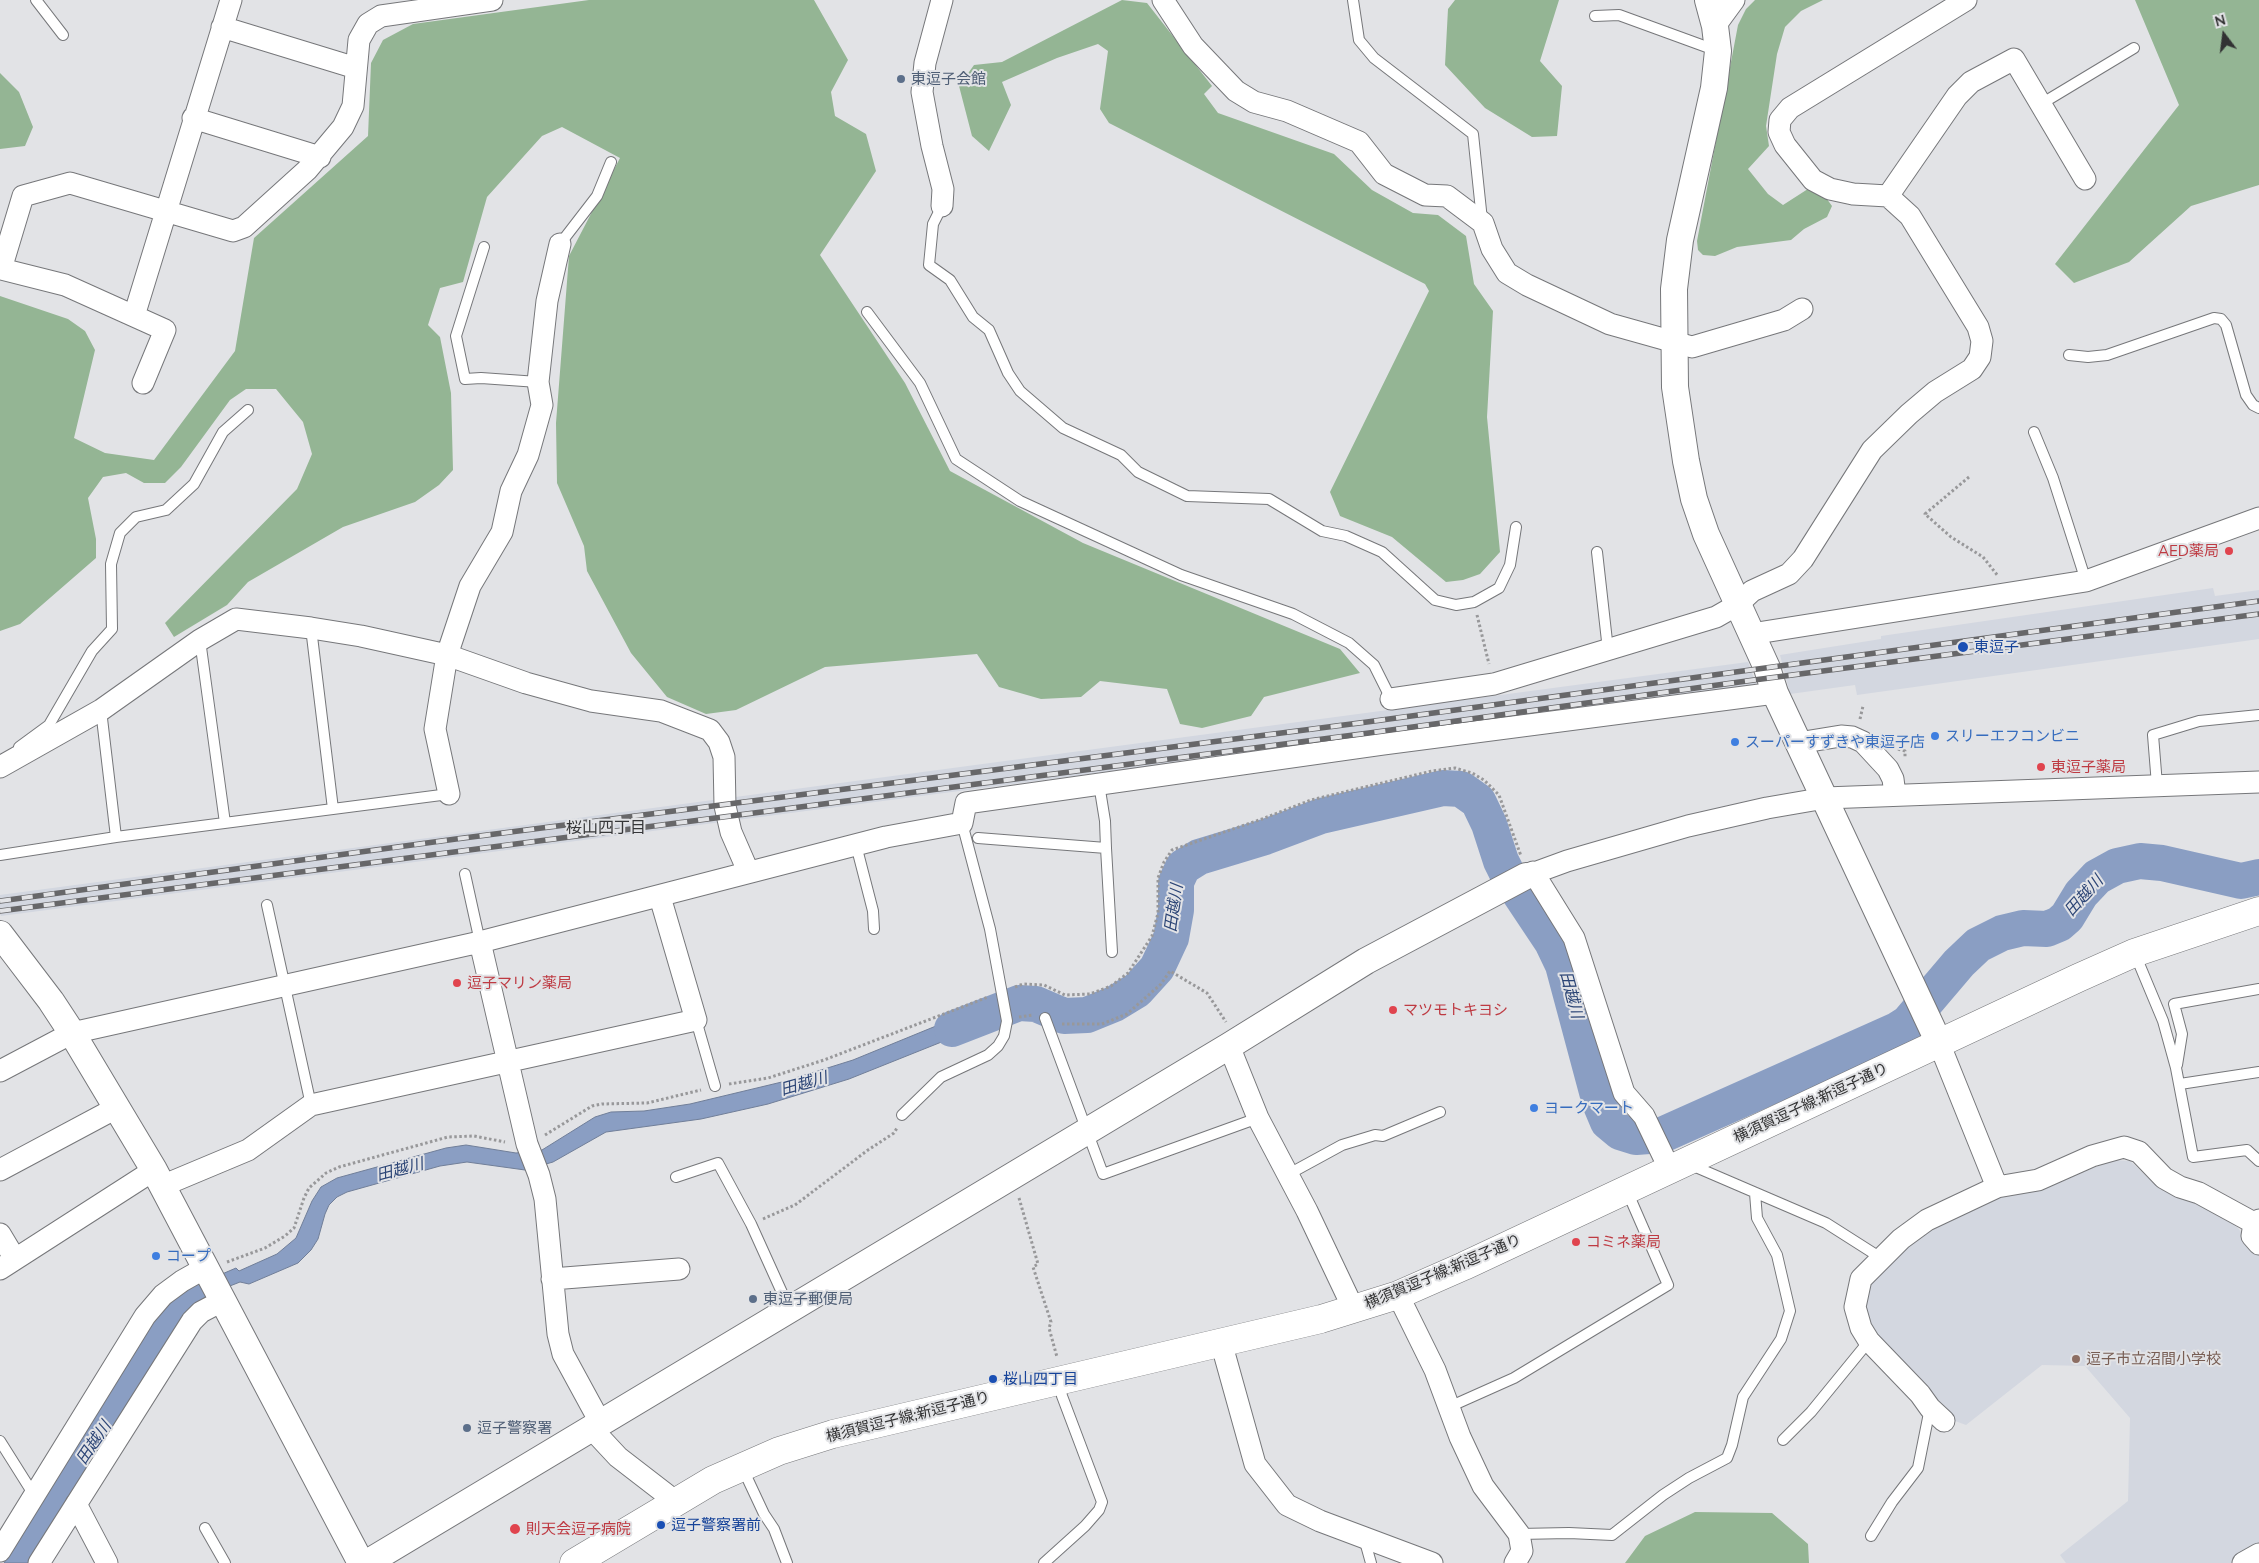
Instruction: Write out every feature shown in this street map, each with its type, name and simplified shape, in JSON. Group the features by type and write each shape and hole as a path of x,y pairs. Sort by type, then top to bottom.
{"main road":[{"name":"横須賀逗子線;新逗子通り","path":"574,1563 675,1501 742,1466 779,1451 1058,1370 1221,1342 1354,1310 1398,1295 1464,1266 2134,953 2259,911"}],"street":[{"path":"134,316 164,212 230,0"},
{"path":"143,383 165,330 65,285 1,269 22,196 70,183 233,231 244,227 320,157 343,127 353,106 359,40 368,24 381,16 437,3 492,0"},
{"path":"942,0 927,55 922,92 932,146 943,189 942,206"},
{"path":"1163,0 1193,46 1236,91 1254,102 1287,111 1359,142 1384,174 1425,195 1447,196 1482,223 1492,250 1507,273 1604,321 1673,343 1692,347 1784,320 1802,309"},
{"path":"1708,0 1717,39 1714,88 1680,240 1674,290 1673,343 1680,425 1694,498 1706,534 1766,668 1774,693 1939,1043 1997,1187"},
{"path":"1717,39 1734,0"},
{"path":"1391,699 1494,684 1716,617 1737,605 1752,591 1789,574 1804,559 1872,450 1935,392 1972,369 1980,356 1982,341 1978,327 1910,216 1888,196 1853,194 1830,189 1812,180 1785,145 1779,132 1780,120 1790,108 1966,0"},
{"path":"222,27 356,68"},
{"path":"1888,196 1957,96 1971,82 2014,59 2086,179"},
{"path":"194,118 320,157"},
{"path":"449,794 435,729 447,655 470,586 502,532 511,491 528,455 542,405 538,382 547,301 560,244"},
{"path":"1751,634 2086,581 2259,518"},
{"path":"0,766 100,710 200,640 236,619 311,628 361,636 447,655 526,683 592,701 661,711 710,730 719,742 724,757 725,806 731,832 748,871"},
{"path":"0,1071 72,1033 480,942 660,897 748,871 856,845 962,823 966,802 1383,744 1774,693"},
{"path":"1798,743 1841,736 1852,737 1864,742 1888,769 1893,779 1895,795"},
{"path":"367,1563 1233,1043 1366,961 1529,874 1688,826 1767,808 1824,798 2259,782"},
{"path":"1529,874 1574,938 1624,1093 1644,1116 1657,1143 1678,1166"},
{"path":"0,1234 7,1264 158,1178 248,1150 311,1105 507,1060 696,1020 660,897"},
{"path":"0,934 72,1033 118,1107 158,1178 361,1563"},
{"path":"480,942 526,1143 539,1175 546,1206 552,1279 562,1354 595,1425 618,1457 675,1501"},
{"path":"1233,1043 1258,1118 1307,1211 1354,1310"},
{"path":"0,1170 118,1107"},
{"path":"1937,1415 1920,1394 1869,1342 1861,1328 1855,1307 1861,1279 1901,1239 1927,1220 1997,1187 2038,1180 2092,1156 2124,1147 2139,1152 2164,1178 2256,1221 2252,1236 2259,1244"},
{"path":"552,1279 679,1268"},
{"path":"0,1551 145,1316 163,1295 182,1281 206,1270"},
{"path":"1398,1295 1436,1370 1460,1437 1483,1486 1519,1534 1522,1551 1515,1563"},
{"path":"39,1563 192,1321 201,1312 221,1299"},
{"path":"1221,1342 1255,1464 1287,1505 1320,1521 1432,1563"},
{"path":"76,1504 107,1563"},
{"path":"2243,1563 2259,1554"},
{"path":"0,1558 9,1563"}],"lane":[{"path":"36,0 63,35"},
{"path":"1353,0 1359,40 1374,58 1473,134 1482,223"},
{"path":"1595,16 1619,15 1717,39"},
{"path":"2041,104 2134,48"},
{"path":"560,244 597,196 612,162"},
{"path":"942,206 933,224 930,264 950,280 973,317 989,330 1008,372 1020,391 1063,428 1121,455 1138,472 1187,496 1269,499 1322,531 1346,536 1382,552 1435,600 1456,604 1474,602 1499,588 1510,565 1516,527"},
{"path":"484,247 456,336 464,379 480,378 538,382"},
{"path":"867,312 920,383 956,458 1020,501 1181,575 1293,614 1349,643 1374,665 1391,699"},
{"path":"2070,354 2088,357 2107,355 2214,318 2221,319 2226,325 2246,395 2253,405 2259,408"},
{"path":"0,766 24,742 49,725 92,651 112,629 112,564 120,532 136,517 166,510 194,484 223,432 248,410"},
{"path":"2034,432 2053,478 2086,581"},
{"path":"1597,552 1608,650"},
{"path":"311,628 333,809"},
{"path":"200,640 225,823"},
{"path":"100,710 116,837"},
{"path":"2157,785 2153,735 2198,721 2259,715"},
{"path":"1100,784 1105,821 1112,952"},
{"path":"0,855 116,837 449,794"},
{"path":"902,1114 941,1077 988,1055 998,1046 1004,1036 1006,1020 990,929 962,823"},
{"path":"978,838 1106,848"},
{"path":"856,845 873,911 874,929"},
{"path":"465,874 480,942"},
{"path":"267,905 311,1105"},
{"path":"2134,953 2163,1021 2180,1084 2193,1158 2247,1150 2259,1161"},
{"path":"2176,1068 2182,1034 2174,1004 2259,989"},
{"path":"1045,1018 1103,1174 1258,1118"},
{"path":"696,1020 715,1086"},
{"path":"2180,1084 2259,1072"},
{"path":"1287,1175 1342,1145 1374,1135 1383,1136 1440,1112"},
{"path":"676,1177 718,1163 751,1224 790,1308"},
{"path":"1678,1166 1755,1193 1826,1223 1881,1258"},
{"path":"1449,1407 1521,1373 1668,1285 1627,1190"},
{"path":"1519,1534 1569,1533 1612,1535 1663,1495 1726,1458 1732,1445 1743,1397 1781,1339 1790,1311 1777,1255 1756,1218 1755,1193"},
{"path":"1783,1440 1811,1412 1869,1342"},
{"path":"1044,1563 1085,1526 1099,1510 1102,1502 1062,1396 1058,1370"},
{"path":"1872,1536 1892,1502 1918,1468 1937,1415"},
{"path":"0,1441 34,1496"},
{"path":"742,1466 764,1514 774,1529 787,1563"},
{"path":"205,1528 225,1563"},
{"path":"1364,1538 1372,1563"}],"path":[{"path":"1969,477 1925,514 1951,537 1984,557 1998,575 2005,595"},
{"path":"1474,602 1494,684"},
{"path":"1860,719 1863,706"},
{"path":"206,1270 265,1248 285,1236 294,1228 309,1188 326,1173 339,1167 448,1137 474,1136 507,1142 526,1143 538,1139 592,1106 602,1104 647,1104 715,1086 768,1078 824,1060 1024,984 1044,985 1065,995 1090,994 1111,986 1128,973 1152,936 1158,913 1158,878 1164,862 1172,850 1262,820 1311,800 1432,771 1455,768 1472,773 1484,780 1499,795 1522,860 1529,874"},
{"path":"1006,1020 1035,1014 1054,1023 1072,1026 1102,1024 1127,1014 1161,984 1170,971 1207,993 1233,1043"},
{"path":"751,1224 795,1205 868,1150 894,1134 902,1114"},
{"path":"1012,1176 1038,1264 1033,1267 1052,1322 1050,1328 1058,1370"}],"shaded area":[{"path":"2213,588 2215,596 2259,590 2259,639 1857,695 1855,685 1790,694 1780,655 1881,639 1881,636"},
{"path":"1748,662 1757,687 1,916 0,914 0,895"},
{"name":"逗子市立沼間小学校","path":"2113,1160 2130,1161 2160,1189 2188,1193 2237,1227 2259,1255 2259,1551 2240,1563 2066,1563 2060,1555 2128,1501 2130,1418 2085,1366 2042,1365 1966,1425 1947,1418 1874,1342 1862,1307 1873,1276 1904,1244 1997,1194 2037,1190"}],"green space":[{"path":"589,0 814,0 848,60 831,92 835,116 866,134 876,171 820,255 905,383 950,471 1083,543 1340,649 1360,673 1264,697 1251,716 1202,728 1180,724 1167,689 1100,681 1081,697 1041,699 999,687 977,654 825,667 736,710 706,714 667,697 631,653 587,571 584,546 557,483 556,423 569,256 620,158 562,127 542,136 487,197 463,282 440,288 428,325 440,337 451,393 453,470 439,485 415,502 343,527 248,582 227,605 174,637 165,623 297,489 312,454 303,422 276,389 246,389 230,400 181,467 165,483 144,483 126,473 103,477 88,498 96,539 96,558 20,624 0,631 0,296 68,319 85,331 95,350 74,438 105,453 154,460 235,351 254,238 368,136 371,63 383,40 413,24"},
{"path":"1122,0 1147,3 1212,86 1204,94 1218,113 1334,154 1372,190 1413,213 1438,215 1466,236 1474,284 1493,311 1487,417 1500,552 1480,574 1463,580 1446,582 1392,537 1340,516 1330,492 1429,291 1425,284 1109,123 1100,109 1108,51 1098,44 1057,58 1002,82 1011,105 989,151 972,136 959,86 974,65 1002,62"},
{"path":"1455,0 1559,0 1540,61 1562,86 1557,136 1532,137 1485,108 1445,65 1448,9"},
{"path":"1755,0 1823,0 1801,11 1785,27 1777,54 1766,126 1769,146 1748,169 1768,194 1783,205 1811,187 1824,195 1832,206 1827,217 1804,229 1791,240 1737,247 1715,256 1703,255 1698,250 1697,241 1738,25 1746,9"},
{"path":"2135,0 2259,0 2259,185 2191,206 2129,262 2074,283 2055,264 2179,105"},
{"path":"0,73 19,92 33,127 25,146 0,149"},
{"path":"1695,1512 1772,1513 1808,1544 1809,1563 1625,1563 1645,1536"}],"water":[{"path":"997,1001 999,1019 849,1079 768,1104 701,1119 606,1132 553,1162 525,1170 467,1162 440,1166 347,1192 337,1197 329,1205 318,1239 311,1250 298,1263 249,1284 240,1282 207,1295 191,1310 30,1563 4,1563 156,1318 171,1301 185,1290 236,1268 239,1271 277,1254 296,1238 312,1201 321,1187 337,1178 446,1148 466,1145 516,1153 542,1150 595,1117 611,1112 644,1111 690,1104 786,1081 853,1060"}],"waterway":[{"name":"田越川","path":"952,1029 1019,1003 1036,1004 1064,1016 1087,1015 1114,1004 1137,990 1157,968 1171,938 1176,910 1176,882 1183,867 1199,857 1265,837 1321,816 1443,788 1461,789 1478,801 1510,879 1552,942 1563,965 1600,1103 1608,1122 1620,1132 1636,1137 1662,1135 1897,1030 1908,1023 1959,963 1978,945 2002,933 2023,928 2047,929 2059,924 2067,917 2081,894 2097,877 2117,866 2140,861 2162,863 2241,881 2259,877"}],"railway":[{"path":"0,901 456,839 1367,722 2259,601"},
{"path":"0,911 1369,733 1754,680 2259,614"}],"place":[{"name":"東逗子会館","path":"901,79"},
{"name":"AED薬局","path":"2229,551"},
{"name":"東逗子","path":"1963,647"},
{"name":"スリーエフコンビニ","path":"1935,736"},
{"name":"スーパーすずきや東逗子店","path":"1735,742"},
{"name":"東逗子薬局","path":"2041,767"},
{"name":"逗子マリン薬局","path":"457,983"},
{"name":"マツモトキヨシ","path":"1393,1010"},
{"name":"ヨークマート","path":"1534,1108"},
{"name":"コミネ薬局","path":"1576,1242"},
{"name":"コープ","path":"156,1256"},
{"name":"東逗子郵便局","path":"753,1299"},
{"name":"逗子市立沼間小学校","path":"2076,1359"},
{"name":"桜山四丁目","path":"993,1379"},
{"name":"逗子警察署","path":"467,1428"},
{"name":"逗子警察署前","path":"661,1525"},
{"name":"則天会逗子病院","path":"515,1529"}],"district":[{"name":"桜山四丁目","path":"606,828"}]}
